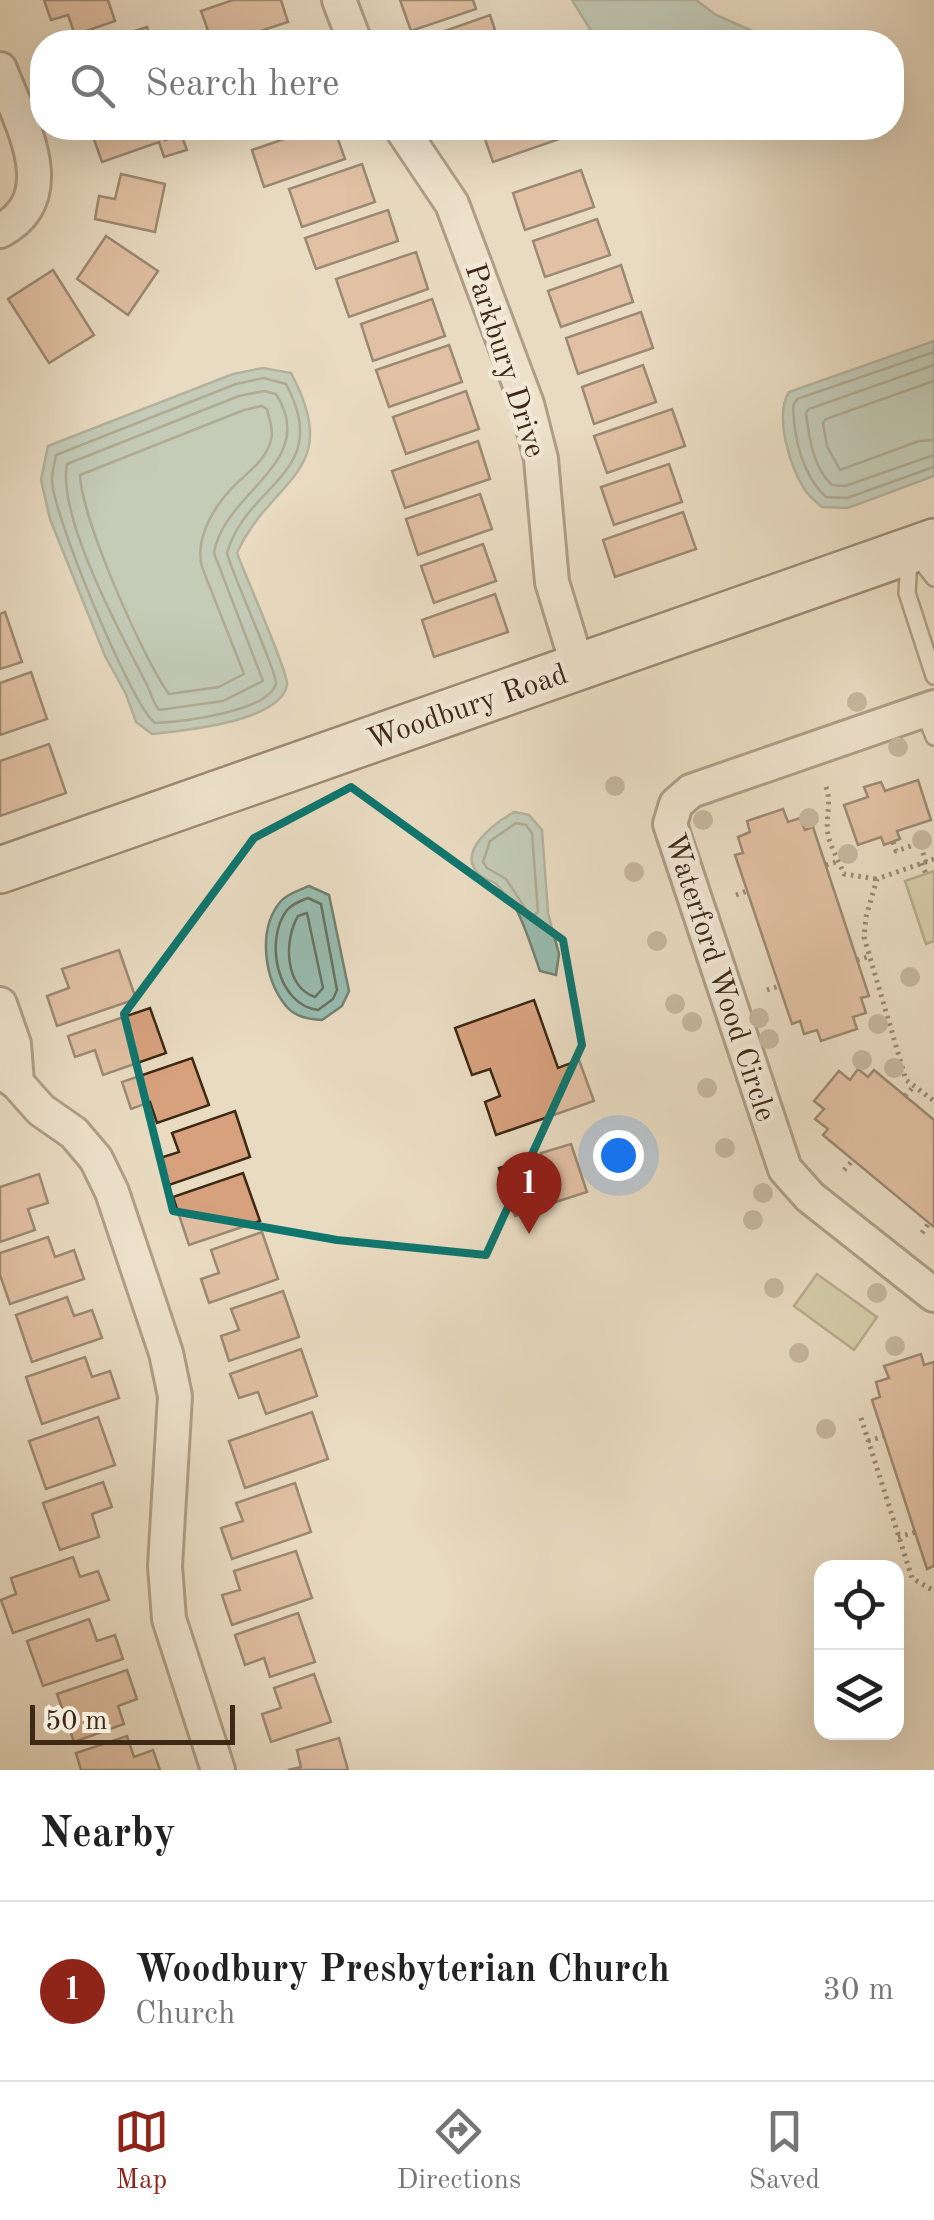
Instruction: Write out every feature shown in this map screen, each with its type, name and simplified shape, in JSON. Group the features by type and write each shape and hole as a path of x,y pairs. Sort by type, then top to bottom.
{"street":[{"path":"339,0 350,30"},
{"path":"0,69 32,154 36,182 28,208 0,231"},
{"name":"Parkbury Drive","path":"409,140 452,204 527,404 541,460 552,582 578,666"},
{"name":"Woodbury Road","path":"0,870 578,666 927,556"},
{"name":"Waterford Wood Circle","path":"930,718 691,791 676,804 670,824 784,1169 810,1197 934,1295"},
{"path":"0,1004 14,1044 9,1077 41,1110 85,1144 106,1175 166,1353 175,1408 166,1601 218,1770"}],"lane":[{"path":"927,556 906,570 907,593 934,676"}],"path":[{"path":"826,787 831,802 828,838 844,874 877,880 934,859"},
{"path":"893,842 896,851 920,843 926,874"},
{"path":"826,866 839,861"},
{"path":"877,880 864,937 906,1080 934,1101"},
{"path":"736,894 747,891"},
{"path":"857,960 870,956"},
{"path":"767,990 779,986"},
{"path":"905,1096 914,1086"},
{"path":"844,1170 853,1160"},
{"path":"922,1232 929,1224"},
{"path":"861,1418 912,1578 934,1591"},
{"path":"868,1441 884,1436"},
{"path":"898,1537 916,1532"}],"highlighted area":[{"path":"351,787 563,940 582,1045 486,1255 337,1240 173,1211 124,1014 254,838"}],"green space":[{"path":"934,871 934,941 926,944 905,881"},
{"path":"817,1274 877,1317 854,1350 794,1306"}],"water":[{"path":"572,0 696,0 716,15 750,30 591,30"},
{"path":"934,341 934,476 848,508 822,507 805,490 789,455 783,414 789,392"},
{"path":"263,368 291,373 306,407 310,433 307,454 297,472 251,528 237,553 287,685 280,698 249,716 152,734 136,722 50,519 41,480 48,446 233,374"},
{"path":"514,812 529,815 542,830 548,913 559,954 556,975 540,971 514,906 497,885 474,867 474,849 480,840"},
{"path":"309,886 329,895 349,991 342,1006 322,1020 302,1017 286,1006 273,982 266,954 273,912 284,899"}],"building":[{"path":"44,0 108,0 115,21 89,30 73,30 68,15 51,20"},
{"path":"233,0 281,0 288,22 264,30 208,30 201,11"},
{"path":"400,0 473,0 476,9 411,30"},
{"path":"490,15 495,30 448,30"},
{"path":"94,140 183,140 187,150 164,157 159,142 102,162"},
{"path":"281,140 338,140 345,159 264,187 252,150"},
{"path":"485,140 556,140 493,162"},
{"path":"362,164 375,202 302,227 289,189"},
{"path":"581,170 594,207 525,230 513,193"},
{"path":"121,174 165,184 155,232 95,219 99,196 115,199"},
{"path":"388,210 398,241 316,269 305,238"},
{"path":"597,219 610,255 545,277 533,241"},
{"path":"106,236 158,271 128,315 77,279"},
{"path":"416,252 428,289 349,317 336,279"},
{"path":"621,265 633,302 561,327 548,291"},
{"path":"53,270 94,335 49,363 8,299"},
{"path":"432,299 445,336 373,361 361,324"},
{"path":"641,312 653,348 578,374 566,338"},
{"path":"449,345 462,382 389,407 376,370"},
{"path":"643,365 656,402 594,424 582,387"},
{"path":"466,391 479,429 406,454 393,417"},
{"path":"672,409 685,446 607,473 594,436"},
{"path":"478,441 490,479 405,508 392,471"},
{"path":"669,464 682,502 614,525 601,487"},
{"path":"480,494 492,529 418,555 406,519"},
{"path":"683,512 696,549 615,577 603,540"},
{"path":"483,544 496,581 434,603 421,566"},
{"path":"495,594 508,632 434,657 422,620"},
{"path":"5,612 22,662 0,669 0,614"},
{"path":"31,672 47,719 0,735 0,683"},
{"path":"49,744 66,793 0,816 0,761"},
{"path":"918,780 931,820 897,831 900,839 884,845 881,837 858,845 844,805 868,797 864,787 881,782 885,791"},
{"path":"783,809 788,822 800,818 805,830 813,827 869,996 861,998 866,1013 853,1017 857,1029 821,1041 817,1030 804,1034 800,1021 792,1024 735,855 743,853 738,837 750,832 747,821"},
{"path":"119,950 136,999 57,1026 47,996 69,988 62,969"},
{"path":"534,1000 558,1068 579,1060 594,1101 496,1135 485,1102 500,1096 490,1069 472,1075 455,1028"},
{"path":"150,1008 166,1053 103,1075 95,1050 75,1057 68,1036"},
{"path":"192,1058 209,1105 157,1123 150,1102 131,1109 122,1082"},
{"path":"858,1069 868,1077 874,1070 934,1120 934,1227 823,1135 828,1129 815,1119 824,1109 814,1101 839,1071 850,1080"},
{"path":"235,1111 250,1157 169,1185 160,1158 179,1152 172,1133"},
{"path":"571,1144 587,1192 556,1202 541,1153"},
{"path":"530,1158 546,1207 515,1216 499,1168"},
{"path":"243,1173 260,1221 189,1245 173,1197"},
{"path":"39,1174 48,1203 28,1209 35,1230 0,1242 0,1187"},
{"path":"262,1232 278,1279 209,1303 201,1279 219,1273 211,1250"},
{"path":"48,1237 55,1257 74,1250 84,1279 10,1304 0,1275 0,1253"},
{"path":"283,1291 299,1337 229,1361 221,1336 239,1330 231,1309"},
{"path":"67,1297 74,1316 92,1310 102,1338 32,1362 16,1315"},
{"path":"301,1349 317,1396 266,1414 258,1392 239,1398 230,1374"},
{"path":"921,1354 924,1365 934,1362 934,1566 927,1569 872,1400 880,1397 876,1382 889,1378 884,1366"},
{"path":"85,1357 92,1377 110,1371 119,1398 42,1424 26,1377"},
{"path":"312,1412 328,1459 245,1488 229,1441"},
{"path":"98,1417 115,1465 46,1489 29,1441"},
{"path":"103,1482 112,1507 92,1514 99,1537 60,1550 43,1503"},
{"path":"295,1483 311,1532 232,1559 221,1528 243,1521 236,1503"},
{"path":"296,1551 312,1598 232,1625 222,1595 240,1590 234,1571"},
{"path":"73,1557 80,1577 98,1571 109,1600 13,1633 1,1600 16,1594 11,1578"},
{"path":"298,1613 315,1662 270,1677 264,1658 245,1665 235,1635"},
{"path":"89,1619 97,1641 115,1635 123,1659 43,1686 27,1641"},
{"path":"127,1670 137,1699 118,1706 124,1724 74,1742 57,1694"},
{"path":"314,1674 331,1722 271,1742 262,1714 281,1708 274,1688"},
{"path":"127,1736 134,1757 153,1750 160,1770 81,1770 76,1753"},
{"path":"339,1738 348,1770 288,1770 301,1767 297,1750"}],"place":[{"name":"Woodbury Presbyterian Church","path":"529,1234"}]}
